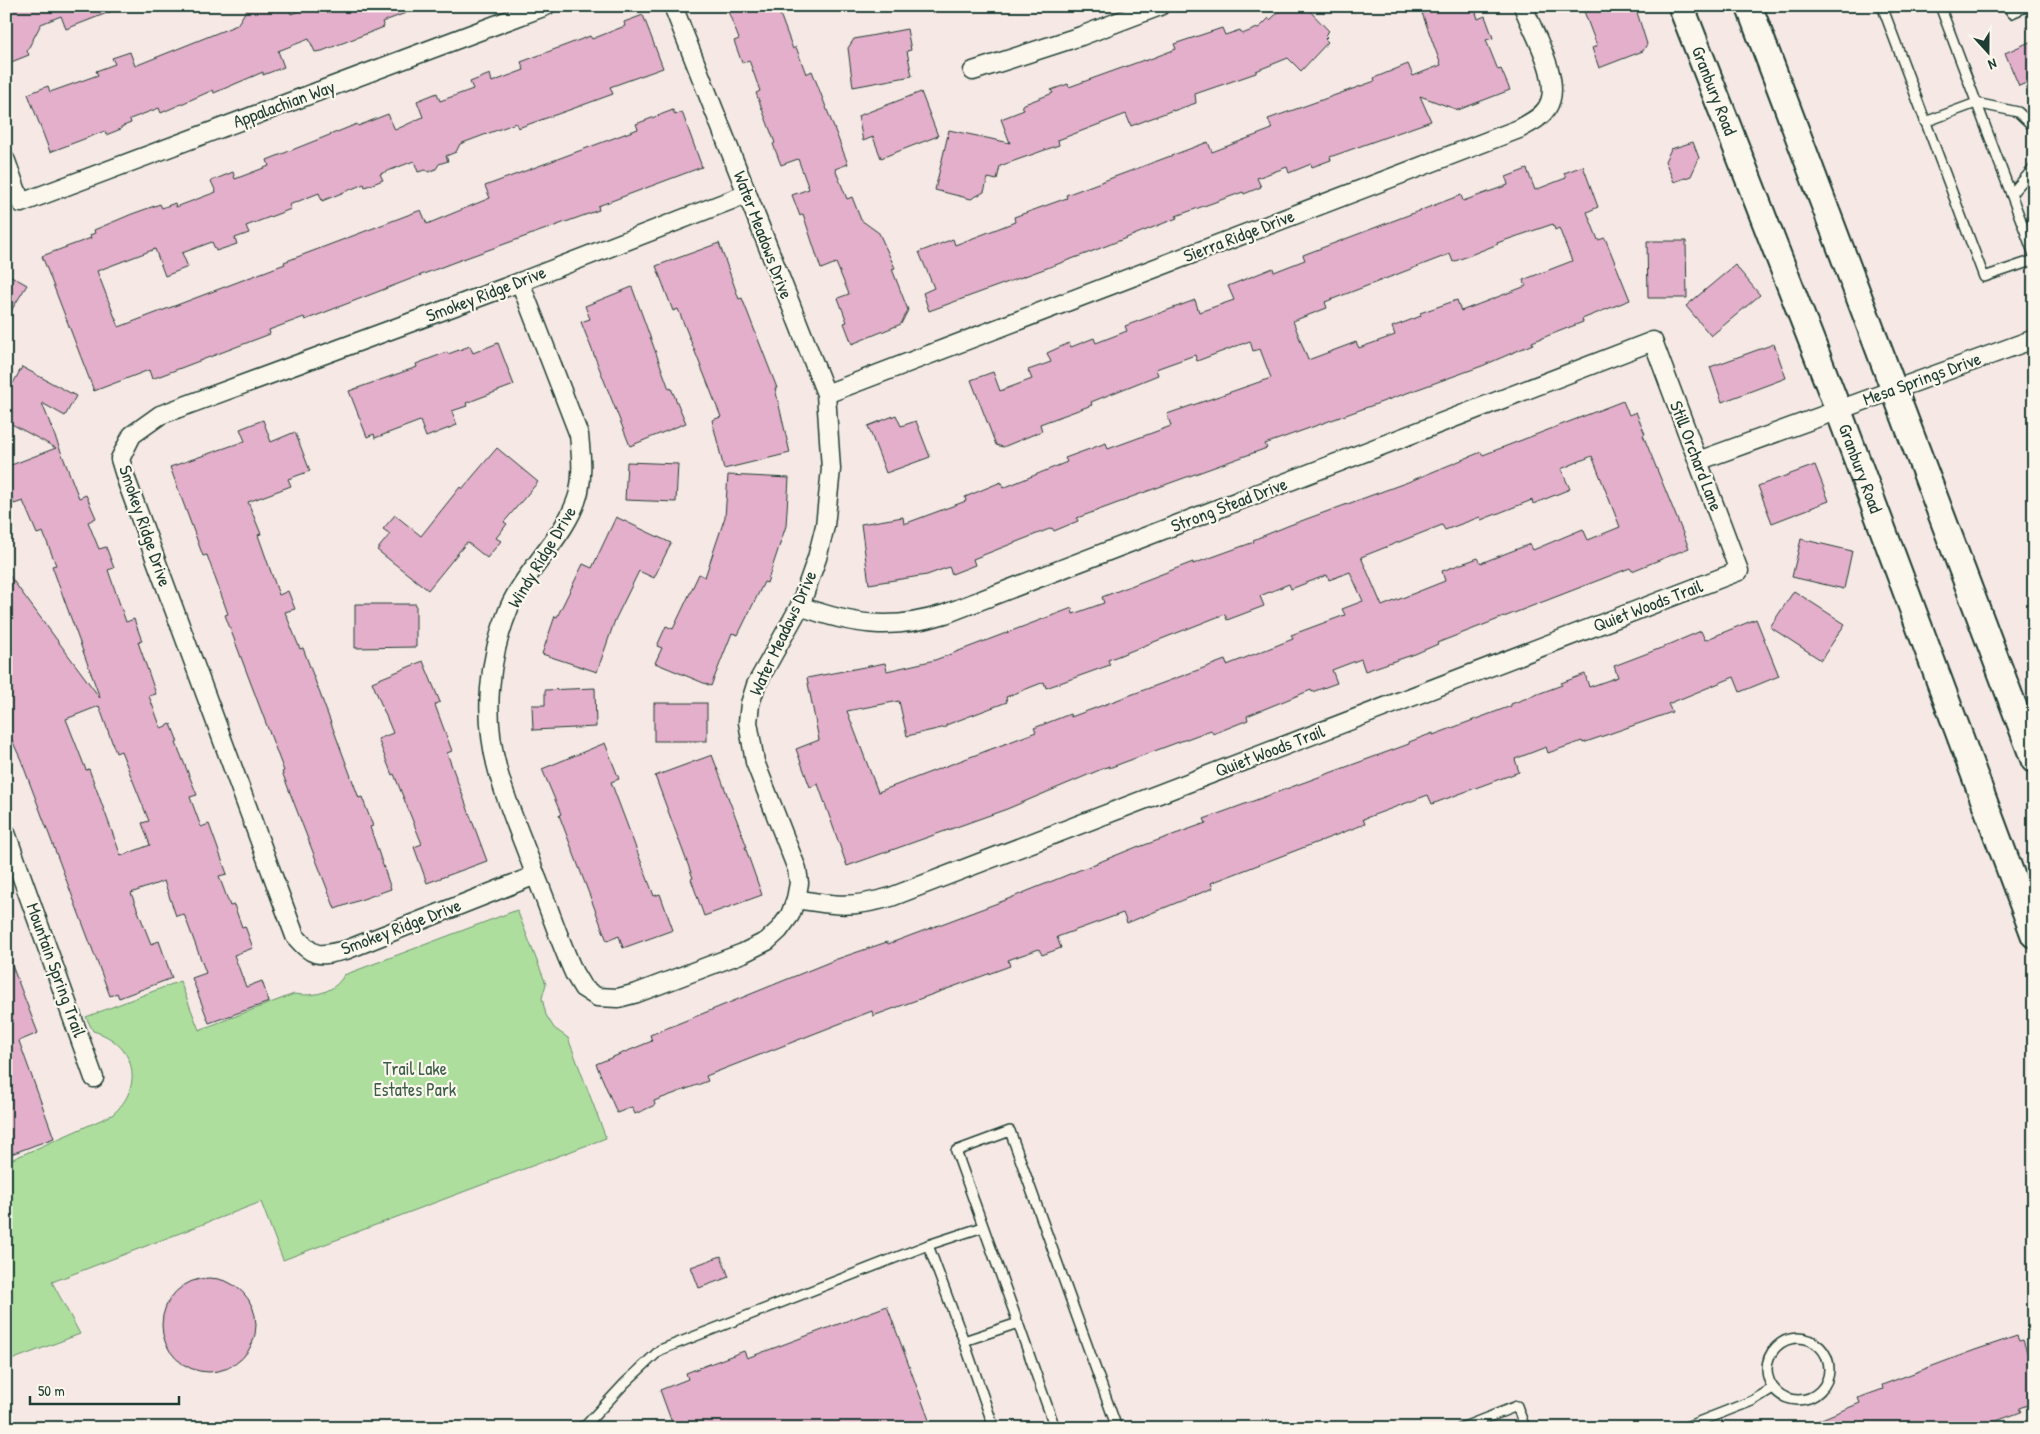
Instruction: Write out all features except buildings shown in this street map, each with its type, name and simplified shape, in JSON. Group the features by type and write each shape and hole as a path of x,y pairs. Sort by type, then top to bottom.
{"main road":[{"name":"Granbury Road","path":"1681,6 1838,409 2034,935"},
{"path":"1749,6 2034,760"}],"street":[{"name":"Appalachian Way","path":"6,162 21,202 546,6"},
{"name":"Water Meadows Drive","path":"597,997 618,998 637,993 743,953 766,941 779,930 790,915 796,899 797,869 755,762 748,722 750,704 756,685 800,606 817,558 829,499 831,469 826,394 673,6"},
{"path":"973,71 1081,36 1160,6"},
{"name":"Sierra Ridge Drive","path":"826,394 1519,129 1537,119 1547,109 1551,98 1552,82 1523,6"},
{"name":"Smokey Ridge Drive","path":"536,875 346,950 320,956 308,950 295,936 130,492 120,459 132,435 160,415 520,282 747,194"},
{"name":"Windy Ridge Drive","path":"520,282 579,435 581,475 579,492 568,518 524,582 509,609 494,659 490,683 490,730 497,771 574,973 583,988 597,997"},
{"name":"Mesa Springs Drive","path":"1698,461 2034,338"},
{"name":"Still Orchard Lane","path":"1652,341 1739,571"},
{"name":"Strong Stead Drive","path":"800,606 838,619 875,625 908,624 936,617 1652,341"},
{"name":"Quiet Woods Trail","path":"796,899 832,906 852,905 891,897 1739,571"},
{"name":"Mountain Spring Trail","path":"6,833 10,854 94,1078"}],"lane":[{"path":"1882,6 1984,277 2034,260"},
{"path":"1940,6 2034,255"},
{"path":"2007,6 2012,13 2028,6"},
{"path":"1925,122 1976,102 2018,112 2034,127"},
{"path":"2011,194 2034,168"},
{"path":"1055,1428 956,1151 1010,1131 1116,1428"},
{"path":"578,1428 586,1425 625,1382 660,1350 928,1245 983,1227"},
{"path":"928,1245 994,1428"},
{"path":"964,1341 1018,1323"},
{"path":"1789,1339 1808,1339 1822,1349 1827,1356 1829,1373 1827,1381 1816,1394 1799,1400 1789,1399 1780,1395 1773,1388 1768,1379 1766,1369 1768,1359 1780,1344 1789,1339"},
{"path":"1683,1428 1752,1401 1773,1388"},
{"path":"1461,1428 1517,1406 1525,1428"}],"green space":[{"name":"Trail Lake Estates Park","path":"517,910 546,984 542,998 546,1015 554,1028 568,1038 606,1138 283,1260 261,1202 52,1282 80,1334 6,1362 6,1162 112,1115 123,1104 132,1079 131,1067 126,1055 118,1045 107,1037 93,1031 86,1017 180,981 199,1030 294,994 309,995 329,990 344,975"}]}
